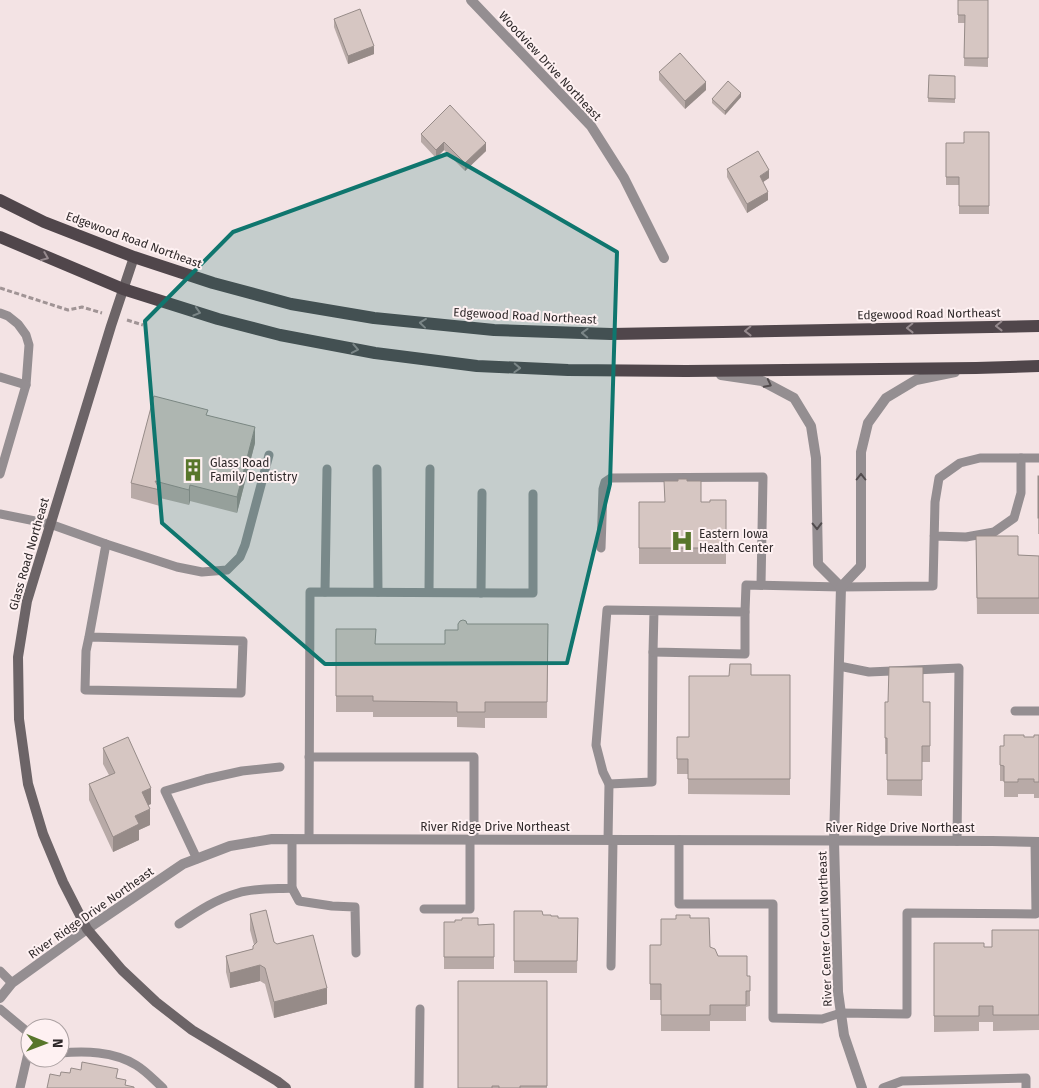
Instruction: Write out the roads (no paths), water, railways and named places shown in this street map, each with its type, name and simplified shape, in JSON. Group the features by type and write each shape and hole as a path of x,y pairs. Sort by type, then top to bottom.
{"main road":[{"name":"Edgewood Road Northeast","path":"0,200 44,222 134,257 213,283 291,304 374,318 494,330 611,334 1039,326"},
{"path":"0,237 123,289 218,319 280,335 375,353 476,366 568,370 686,371 1039,366"}],"street":[{"name":"Woodview Drive Northeast","path":"471,0 591,126 624,178 664,258"},
{"name":"Glass Road Northeast","path":"134,257 25,610 18,657 19,719 28,784 43,834 63,882 86,929 122,970 156,1002 192,1030 278,1081 286,1088"},
{"path":"686,371 762,381 794,398 811,426 816,458 818,564 841,587 861,566 861,452 868,423 886,398 916,380 976,368"},
{"name":"River Center Court Northeast","path":"841,587 834,841 838,992 844,1034 862,1088"},
{"name":"River Ridge Drive Northeast","path":"0,998 12,983 86,929 183,864 230,846 272,839 1037,842"}],"lane":[{"path":"0,312 18,324 26,336 29,345 26,385 0,474"},
{"path":"0,376 26,385"},
{"path":"0,514 50,524 177,567 202,572 227,570 240,557 245,545 269,455"},
{"path":"653,652 745,654 746,585 933,586 934,502 940,478 960,463 980,458 1039,458"},
{"path":"934,536 966,537 994,532 1014,518 1021,493 1021,458"},
{"path":"326,592 327,469"},
{"path":"378,469 378,592"},
{"path":"429,592 430,469"},
{"path":"601,548 604,482 611,478 763,478 761,585"},
{"path":"481,593 482,493"},
{"path":"309,839 310,592 533,593 533,494"},
{"path":"89,638 243,641 241,693 85,690 86,652 106,544"},
{"path":"611,966 609,784 596,745 607,610 745,612"},
{"path":"609,784 652,782 654,611"},
{"path":"839,666 869,672 959,668 957,841"},
{"path":"1015,710 1039,710"},
{"path":"309,757 474,757 470,909 424,909"},
{"path":"197,859 165,791 242,771 280,767"},
{"path":"292,839 292,888 299,901 355,907 356,953"},
{"path":"679,840 679,904 773,904 773,1018 822,1018 841,1013 907,1014 907,913 1036,914 1037,842"},
{"path":"179,924 213,903 238,892 292,888"},
{"path":"0,971 12,983"},
{"path":"0,1009 20,1026"},
{"path":"419,1088 420,1010"},
{"path":"70,1053 101,1053 126,1060 137,1066 163,1088"},
{"path":"20,1088 24,1068"},
{"path":"883,1088 902,1081 966,1084 1026,1078 1026,1088"}],"place":[{"name":"Glass Road Family Dentistry","path":"193,470"},
{"name":"Eastern Iowa Health Center","path":"682,541"}]}
